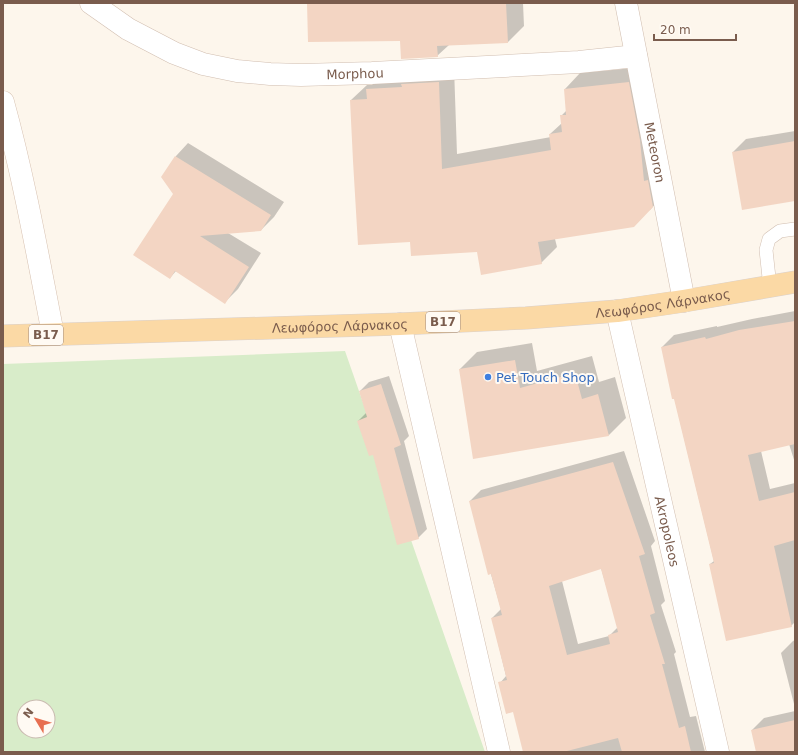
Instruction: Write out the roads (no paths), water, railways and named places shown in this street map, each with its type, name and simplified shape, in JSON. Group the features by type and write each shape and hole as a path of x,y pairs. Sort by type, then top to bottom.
{"main road":[{"name":"Λεωφόρος Λάρνακος","path":"3,336 400,324 526,318 617,310 684,301 795,282"}],"street":[{"name":"Morphou","path":"91,3 128,29 174,53 203,64 237,71 301,75 372,73 579,62 636,56"},
{"name":"Meteoron","path":"626,3 684,301"},
{"path":"3,102 11,131 34,237 52,334"},
{"name":"Akropoleos","path":"617,310 718,752"},
{"path":"400,324 499,752"}],"lane":[{"path":"770,287 766,250 769,239 780,231 795,229"}],"place":[{"name":"Pet Touch Shop","path":"488,377"}]}
